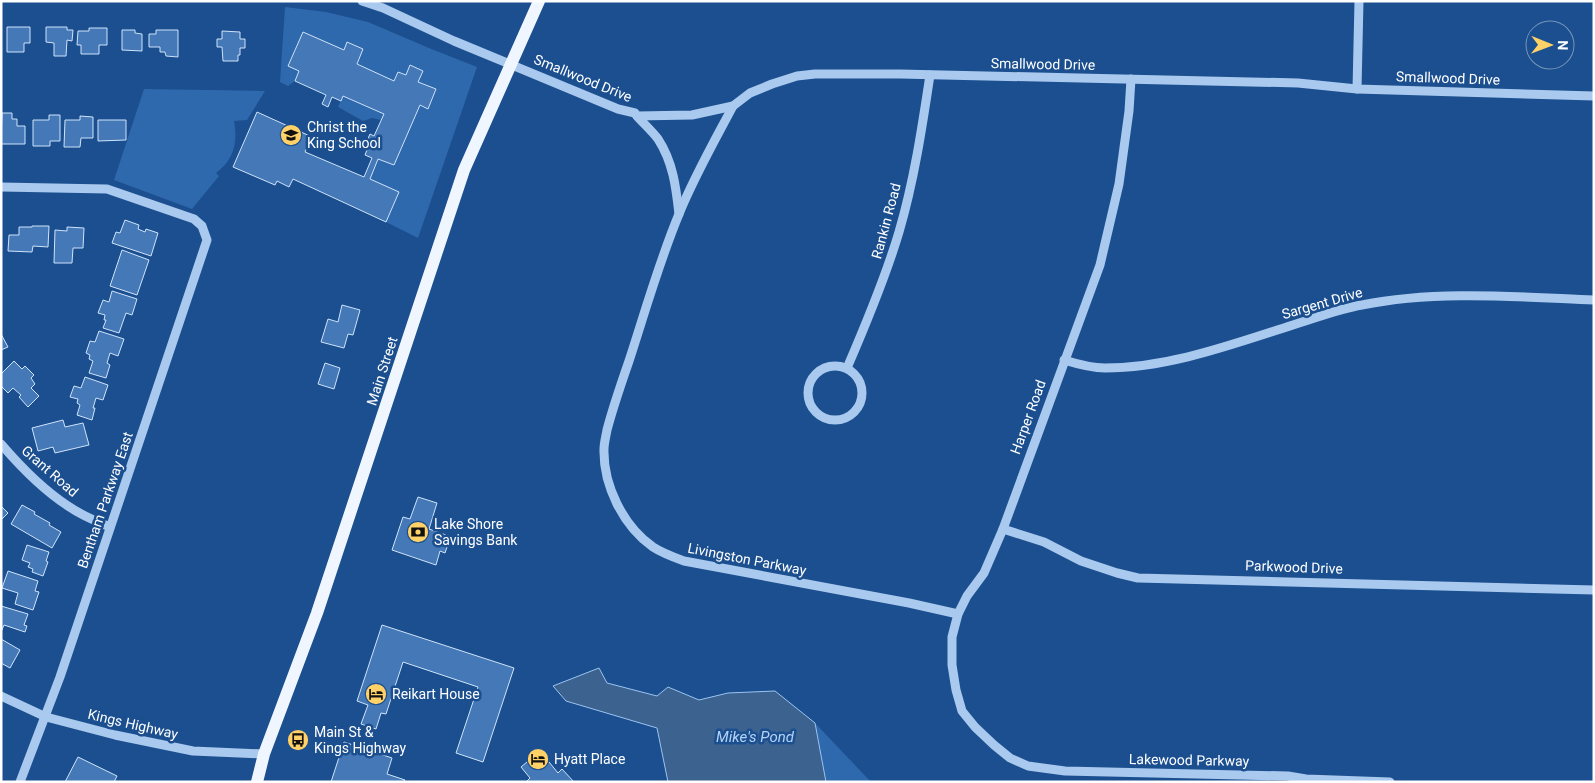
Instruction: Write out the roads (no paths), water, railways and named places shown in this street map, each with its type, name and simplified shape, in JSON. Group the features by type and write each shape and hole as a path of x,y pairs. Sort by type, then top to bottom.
{"main road":[{"name":"Main Street","path":"256,782 264,754 316,614 464,170 539,1"},
{"name":"Main Street","path":"249,782 264,754"}],"street":[{"name":"Smallwood Drive","path":"362,1 384,8 454,41 618,109 635,113 637,116 692,116 733,106 750,93 772,84 796,76 815,74 1298,83 1357,89 1594,96"},
{"path":"1357,89 1359,1"},
{"name":"Rankin Road","path":"847,368 886,274 899,231 909,194 921,134 930,75"},
{"name":"Harper Road","path":"994,746 974,727 962,711 952,665 952,637 958,614 967,596 984,573 1003,528 1100,265 1119,184 1129,111 1131,79"},
{"name":"Livingston Parkway","path":"733,106 679,214 664,253 610,418 604,447 607,474 612,492 630,525 653,547 668,556 684,561 958,614"},
{"name":"Livingston Parkway","path":"637,116 657,138 668,160 675,180 679,214"},
{"name":"Bentham Parkway East","path":"1,187 107,188 194,219 202,226 207,240 46,717 20,782"},
{"name":"Sargent Drive","path":"1064,360 1084,366 1104,368 1167,362 1295,325 1331,312 1363,304 1393,300 1491,296 1594,300"},
{"path":"830,366 847,368 860,381 862,399 858,408 852,414 834,420 825,418 812,406 809,398 811,381 822,369 830,366"},
{"name":"Grant Road","path":"1,444 11,456 53,495 89,518 110,527"},
{"name":"Parkwood Drive","path":"1003,528 1044,542 1081,561 1138,578 1594,590"},
{"name":"Kings Highway","path":"1,696 46,717 172,748 193,751 264,754"},
{"name":"Lakewood Parkway","path":"994,746 1010,758 1028,766 1065,771 1288,776 1306,779 1390,782"}],"water":[{"name":"Mike's Pond","path":"599,668 607,683 657,696 668,687 699,700 728,693 775,691 815,723 826,782 668,782 657,728 566,701 553,686"}],"place":[{"name":"Christ the King School","path":"291,135"},
{"name":"Lake Shore Savings Bank","path":"418,532"},
{"name":"Reikart House","path":"376,694"},
{"name":"Main St & Kings Highway","path":"298,740"},
{"name":"Hyatt Place","path":"538,759"}]}
